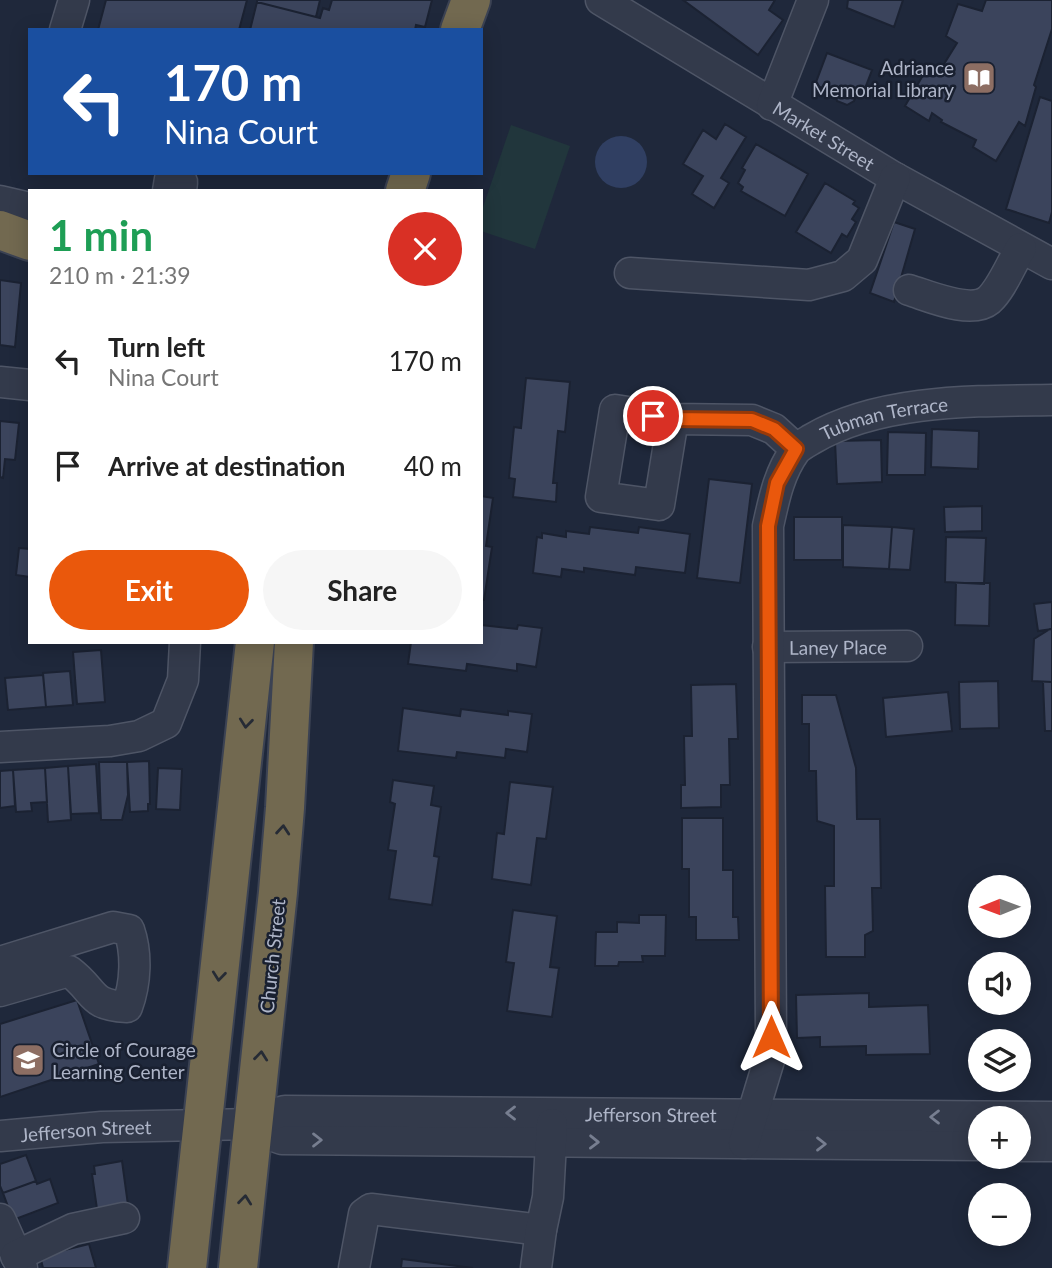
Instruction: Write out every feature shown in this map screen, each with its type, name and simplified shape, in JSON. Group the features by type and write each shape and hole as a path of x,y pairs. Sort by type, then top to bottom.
{"highway":[{"path":"461,28 471,0"},
{"path":"0,230 28,240"},
{"name":"Church Street","path":"238,1268 283,836 294,644"},
{"path":"187,1268 254,649"}],"street":[{"path":"66,28 74,0"},
{"name":"Market Street","path":"601,0 895,178 1052,264"},
{"path":"772,105 813,0"},
{"path":"630,272 809,285 843,276 862,260 895,178"},
{"path":"0,201 28,208"},
{"path":"909,290 947,302 980,305 996,290 1021,248"},
{"path":"0,382 28,384"},
{"name":"Tubman Terrace","path":"744,1143 770,1057 771,1037 768,526 777,483 796,449 828,430 857,419 922,405 1052,400"},
{"path":"673,419 752,420 774,429 796,449"},
{"path":"0,747 110,741 139,736 166,723 183,680 185,644"},
{"name":"Laney Place","path":"768,648 907,646"},
{"path":"0,962 113,927 129,930 134,945 133,993 127,1007 110,1006 95,1000 86,984 69,971 0,991"},
{"name":"Jefferson Street","path":"0,1136 72,1129 254,1124 285,1111 552,1127 744,1143 968,1146"},
{"name":"Jefferson Street","path":"552,1127 753,1115 1052,1118"},
{"path":"536,1268 548,1197 552,1127"},
{"path":"1031,1146 1052,1146"},
{"path":"354,1268 365,1214 371,1209 541,1230"},
{"path":"10,1247 124,1218"}],"green space":[{"path":"511,125 570,146 535,249 483,232 483,207"}],"water":[{"path":"621,136 631,138 639,144 645,152 645,172 639,180 631,186 621,188 611,186 603,180 597,172 595,162 597,152 603,144 611,138"}],"building":[{"path":"106,0 247,0 240,28 99,28"},
{"path":"257,0 320,0 316,17"},
{"path":"332,0 432,0 425,27 250,28 257,2 320,18 323,8 329,10"},
{"path":"683,0 775,0 769,10 783,20 758,55"},
{"path":"848,0 903,0 894,27 847,8"},
{"name":"Adriance Memorial Library","path":"986,0 1052,0 1052,29 1034,85 1036,87 1025,126 1019,122 996,161 973,147 976,140 941,122 942,120 932,113 929,121 905,106 929,65 939,72 957,43 946,36 958,4 982,11"},
{"path":"827,53 872,70 864,91 858,89 854,101 847,105 837,101 835,93 815,85"},
{"path":"1040,97 1052,101 1052,212 1049,223 1006,209"},
{"path":"725,124 746,137 721,178 729,183 714,208 692,194 703,176 683,164 703,130 716,139"},
{"path":"756,144 808,174 785,216 741,191 743,187 738,183 745,170 742,168"},
{"path":"825,183 855,201 853,204 859,208 852,219 856,222 847,237 842,234 831,253 796,232"},
{"path":"894,222 915,229 894,302 870,293"},
{"path":"0,280 21,283 15,347 0,345"},
{"path":"526,378 570,382 565,432 558,431 553,483 557,483 556,502 513,497 515,479 509,478 514,427 521,428"},
{"path":"0,421 19,423 15,460 5,459 3,478 0,477"},
{"path":"932,429 979,431 978,469 931,467"},
{"path":"888,432 926,433 925,475 887,475"},
{"path":"881,440 882,482 837,484 835,441"},
{"path":"709,479 752,484 740,583 697,578"},
{"path":"483,496 493,498 486,546 492,547 484,600"},
{"path":"982,506 982,531 945,532 944,507"},
{"path":"794,517 842,517 842,560 794,560"},
{"path":"843,525 892,527 889,569 843,567"},
{"path":"590,527 638,533 639,527 690,534 685,573 636,567 635,575 584,568 584,572 562,569 561,577 533,573 537,537 542,538 542,533 566,537 566,531 589,534"},
{"path":"892,527 914,529 910,570 889,569"},
{"path":"946,537 986,538 984,584 945,582"},
{"path":"19,548 28,549 28,577 16,575"},
{"path":"956,583 990,583 989,626 955,625"},
{"path":"1052,602 1052,629 1038,631 1034,604"},
{"path":"483,625 517,629 518,625 542,628 536,667 517,664 517,671 467,664 466,671 408,664 411,644 483,644"},
{"path":"1050,629 1052,682 1032,681 1034,639"},
{"path":"101,650 105,702 77,704 73,652"},
{"path":"70,671 73,705 46,707 43,673"},
{"path":"43,675 46,707 8,710 5,678"},
{"path":"998,681 999,728 960,729 959,682"},
{"path":"1043,682 1052,682 1052,731 1045,731"},
{"path":"736,684 738,739 729,739 730,785 721,785 721,807 681,808 681,785 685,785 684,736 692,736 691,685"},
{"path":"948,692 952,731 886,737 883,698"},
{"path":"802,695 836,695 856,768 857,819 880,819 881,888 872,888 873,931 865,935 865,957 826,957 825,886 834,886 834,826 817,821 816,771 809,771 809,724 802,724"},
{"path":"403,708 460,716 461,709 508,715 508,711 532,714 527,752 506,749 505,758 457,752 456,758 398,751"},
{"path":"149,761 148,811 130,812 127,762"},
{"path":"99,762 127,762 128,795 122,820 101,820"},
{"path":"96,764 99,813 71,814 68,766"},
{"path":"68,766 71,820 48,822 45,768"},
{"path":"45,768 47,802 31,803 32,811 16,812 13,770"},
{"path":"158,768 182,769 180,810 156,809"},
{"path":"13,770 15,806 0,808 0,771"},
{"path":"393,780 434,786 431,805 441,807 434,856 439,857 432,905 389,899 396,851 388,850 395,804 390,802"},
{"path":"510,782 553,787 546,839 537,838 531,885 492,879 497,833 504,834"},
{"path":"682,818 723,818 723,870 733,870 733,917 738,917 739,940 696,940 696,917 689,917 689,869 682,869"},
{"path":"513,910 557,916 550,967 559,968 552,1017 507,1011 514,963 506,962"},
{"path":"639,915 666,915 665,956 642,956 643,962 619,962 618,966 595,966 596,932 617,932 617,922 639,923"},
{"path":"869,993 869,1007 928,1005 930,1054 866,1055 866,1046 820,1047 820,1037 797,1038 796,995"},
{"path":"77,1000 99,1064 0,1097 0,1024"},
{"path":"26,1155 36,1181 3,1193 0,1186 0,1164"},
{"path":"122,1161 128,1205 97,1209 92,1174 95,1174 94,1166"},
{"path":"50,1179 58,1203 13,1220 3,1193"},
{"path":"89,1244 96,1268 43,1268 40,1256"},
{"path":"402,1259 473,1268 401,1268"}],"place":[{"name":"Adriance Memorial Library","path":"979,78"},
{"name":"Circle of Courage Learning Center","path":"28,1060"}],"route":[{"path":"653,416 673,419 752,420 774,429 796,449 777,483 768,526 771,1037"}]}
